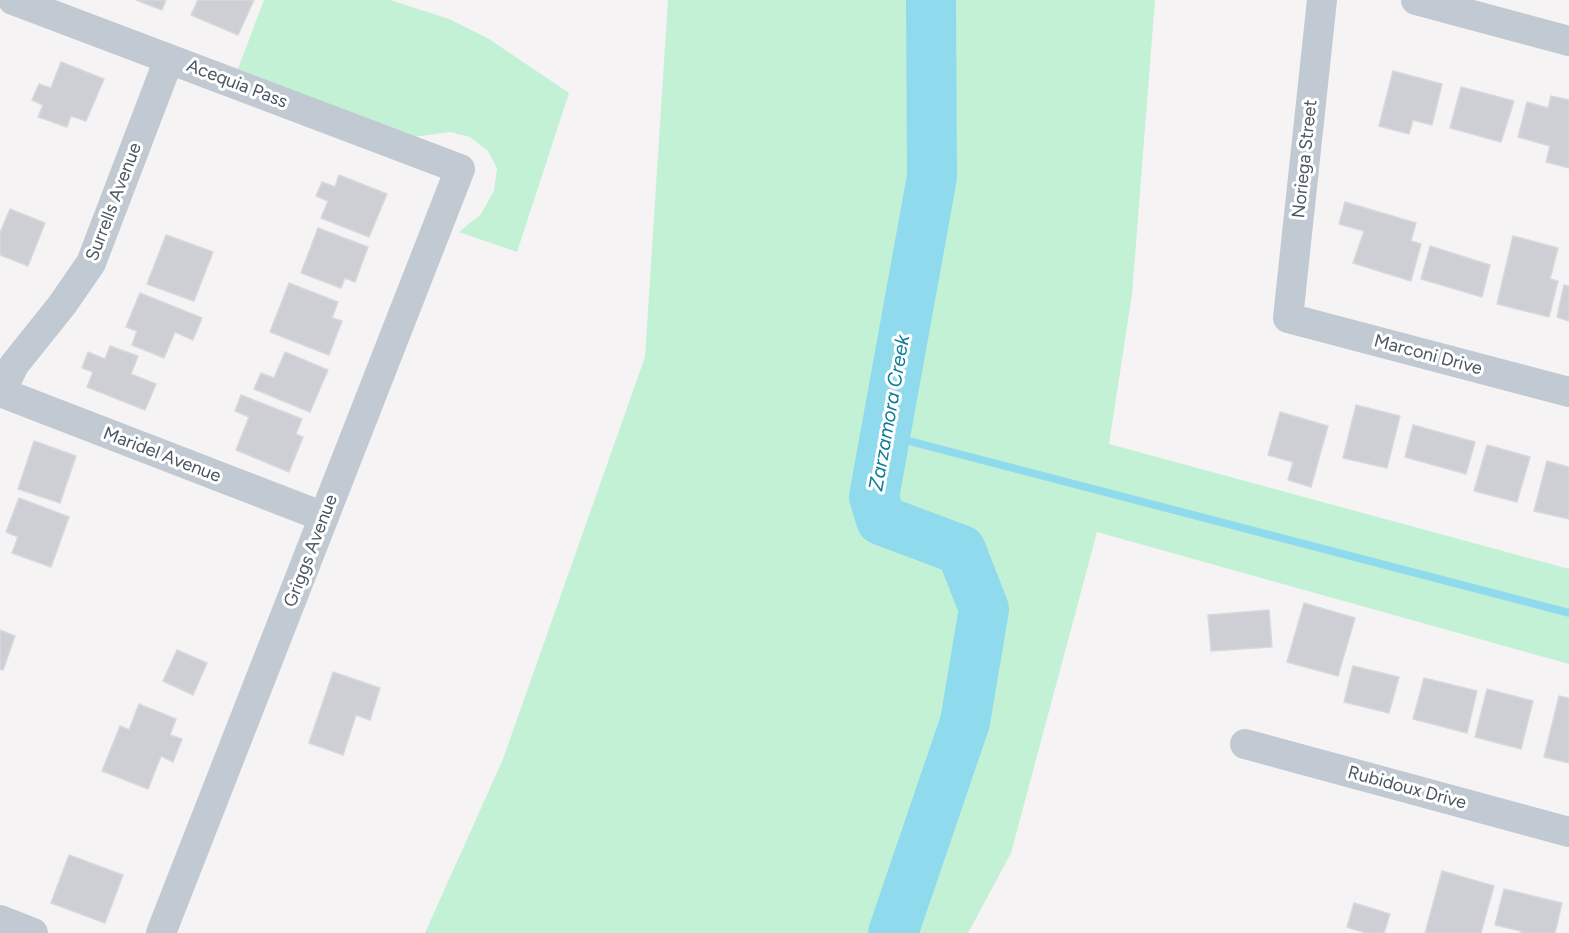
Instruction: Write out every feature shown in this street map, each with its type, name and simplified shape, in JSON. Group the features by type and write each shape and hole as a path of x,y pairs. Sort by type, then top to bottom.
{"street":[{"name":"Acequia Pass","path":"13,0 460,169"},
{"name":"Noriega Street","path":"1288,318 1322,0"},
{"path":"1416,0 1569,41"},
{"name":"Surrells Avenue","path":"0,393 14,365 62,305 91,263 169,59"},
{"name":"Griggs Avenue","path":"161,933 460,169"},
{"name":"Marconi Drive","path":"1288,318 1569,392"},
{"name":"Maridel Avenue","path":"0,393 324,517"},
{"name":"Rubidoux Drive","path":"1245,744 1569,832"},
{"path":"0,920 33,933"}],"green space":[{"path":"264,0 390,0 449,19 489,39 569,93 517,252 459,232 481,214 494,191 497,168 488,151 470,137 450,132 413,137 238,69"},
{"path":"668,0 1155,0 1132,294 1109,444 1569,569 1569,664 1097,532 1011,853 968,933 425,933 503,759 645,357"}],"building":[{"path":"136,0 166,0 162,10"},
{"path":"198,0 254,0 238,35 191,15"},
{"path":"61,62 104,79 86,121 71,116 67,127 38,117 43,105 32,100 39,84 51,88"},
{"path":"1393,71 1442,84 1432,125 1413,120 1409,134 1379,126"},
{"path":"1461,87 1514,101 1501,142 1450,128"},
{"path":"1551,96 1569,100 1569,168 1546,162 1550,146 1518,137 1527,102 1548,108"},
{"path":"339,175 387,194 369,237 321,218 328,201 316,196 322,182 335,187"},
{"path":"1345,202 1416,223 1411,241 1421,244 1411,281 1353,263 1364,231 1339,224"},
{"path":"10,209 45,223 28,266 0,255 0,233"},
{"path":"318,228 368,247 355,282 345,278 341,288 301,273"},
{"path":"166,235 213,252 194,301 147,284"},
{"path":"1513,236 1558,248 1550,279 1558,281 1549,317 1497,304"},
{"path":"1430,246 1490,265 1482,297 1421,279"},
{"path":"289,283 338,302 332,318 342,321 329,355 270,332"},
{"path":"1564,285 1569,286 1569,321 1557,317"},
{"path":"140,293 202,318 193,340 175,332 164,358 132,345 137,331 126,327"},
{"path":"110,346 138,356 131,374 156,384 145,410 87,387 93,372 82,368 88,352 105,359"},
{"path":"285,352 328,370 310,412 254,389 261,373 274,378"},
{"path":"241,395 302,419 296,434 303,437 289,472 236,450 249,417 235,411"},
{"path":"1356,405 1400,416 1387,468 1343,458"},
{"path":"1280,412 1328,426 1311,487 1288,480 1293,462 1268,455"},
{"path":"1413,425 1475,442 1466,474 1405,457"},
{"path":"34,441 76,456 60,503 18,489"},
{"path":"1487,445 1530,457 1517,502 1474,491"},
{"path":"1547,461 1569,467 1569,519 1534,511"},
{"path":"19,498 69,517 51,567 12,553 18,537 6,532"},
{"path":"1304,603 1355,618 1338,676 1287,662"},
{"path":"1269,610 1272,647 1211,651 1208,615"},
{"path":"0,630 15,636 3,670 0,669"},
{"path":"177,650 207,663 193,695 163,681"},
{"path":"1353,666 1399,677 1389,713 1344,702"},
{"path":"333,672 380,688 370,720 356,715 343,755 309,743"},
{"path":"1424,678 1477,691 1467,733 1413,719"},
{"path":"1487,689 1533,701 1521,749 1475,737"},
{"path":"1559,696 1569,698 1569,763 1544,757"},
{"path":"139,704 176,719 170,735 182,739 173,762 161,756 148,789 102,771 120,726 129,730"},
{"path":"69,855 123,875 105,923 51,903"},
{"path":"1442,871 1494,886 1481,933 1425,933"},
{"path":"1504,889 1562,903 1555,933 1520,933 1521,931 1495,925"},
{"path":"1354,903 1390,914 1384,933 1366,933 1347,927"}],"waterway":[{"name":"Zarzamora Creek","path":"893,933 965,722 984,609 961,550 881,520 874,497 932,177 931,0"},
{"path":"886,435 1569,613"}]}
